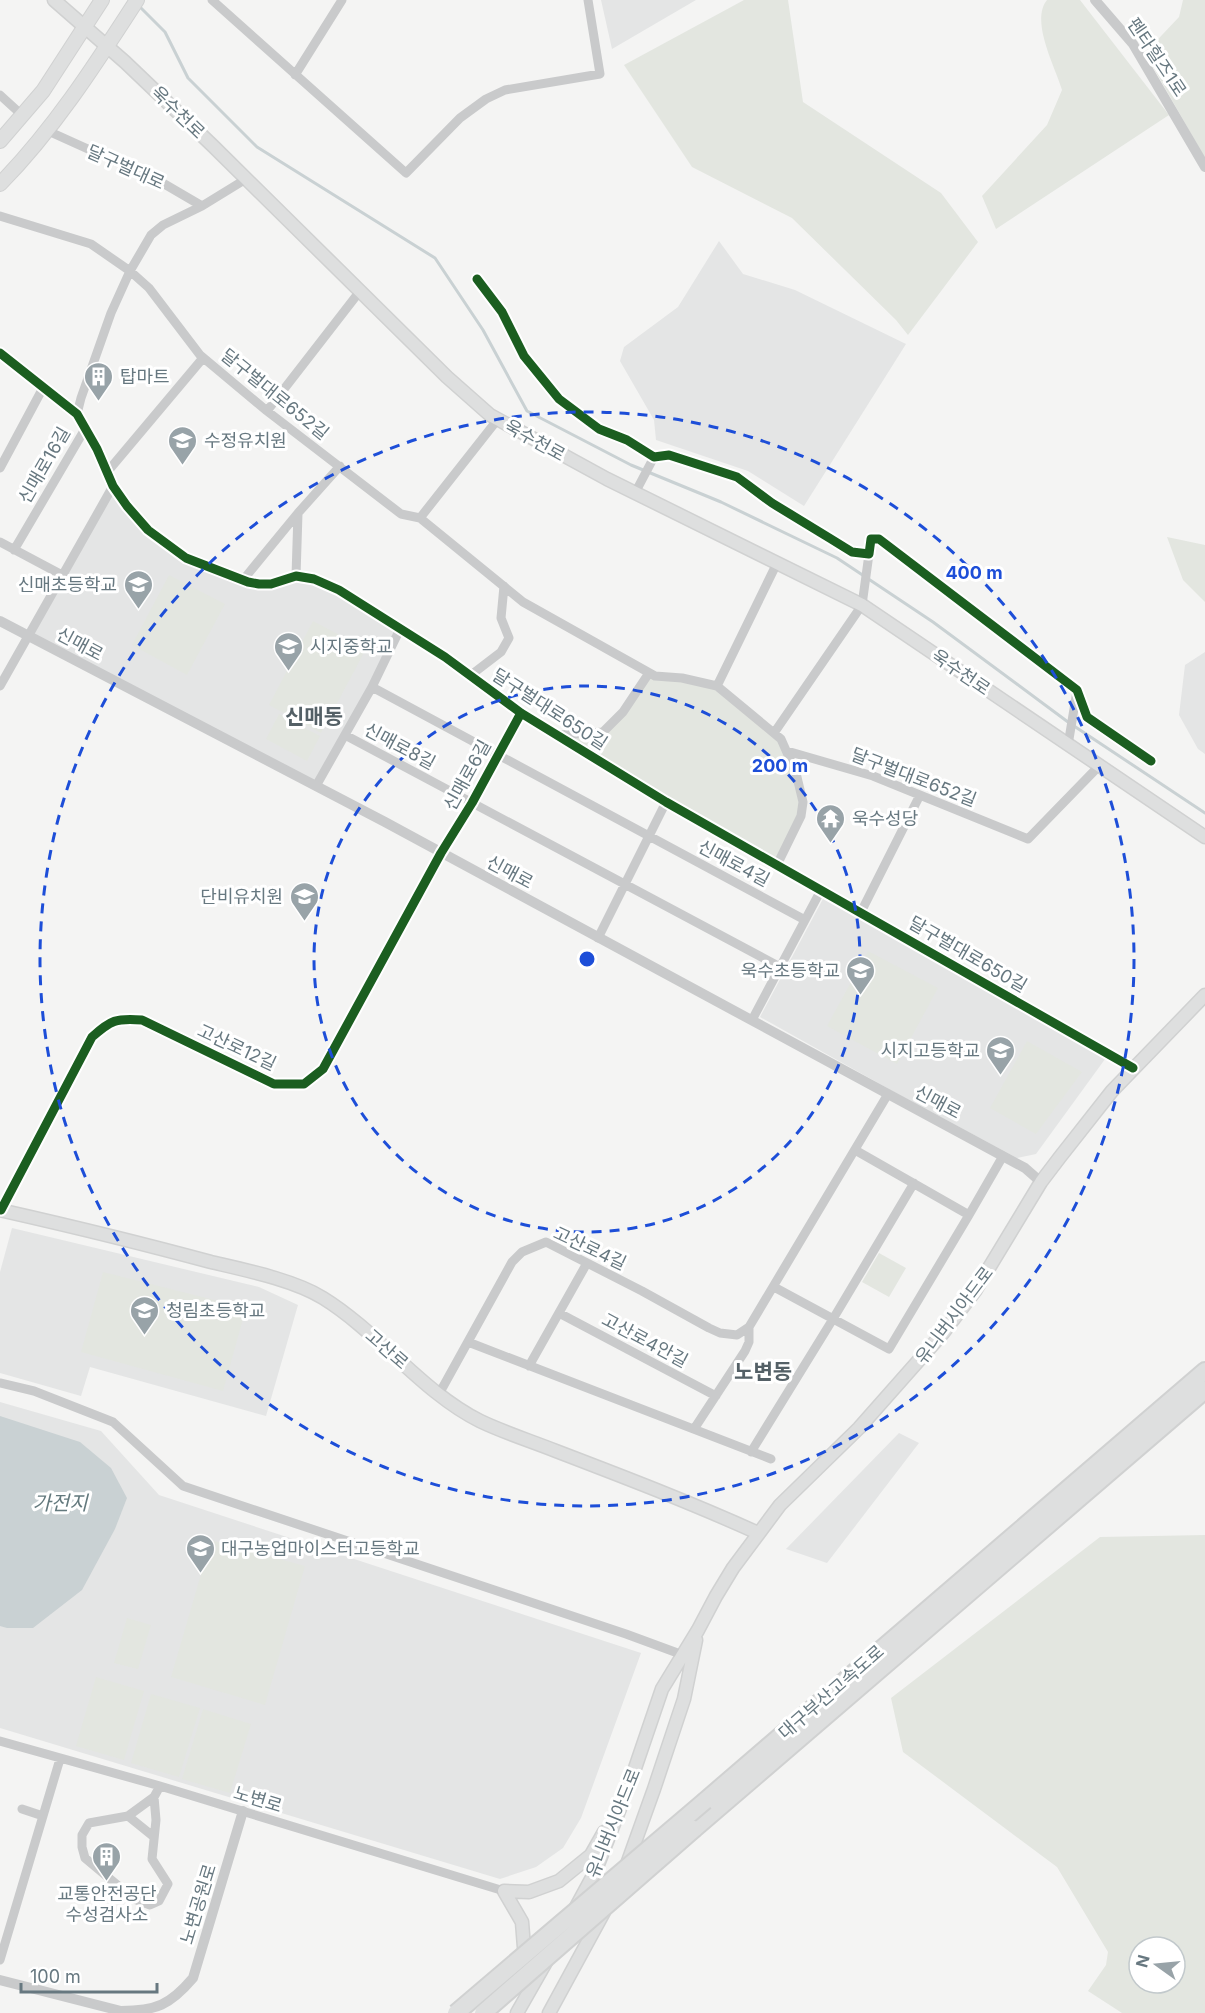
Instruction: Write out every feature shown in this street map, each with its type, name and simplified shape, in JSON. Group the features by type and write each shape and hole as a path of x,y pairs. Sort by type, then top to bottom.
{"highway":[{"name":"대구부산고속도로","path":"956,1594 1205,1371"},
{"name":"대구부산고속도로","path":"456,2013 705,1801 1205,1390"},
{"name":"대구부산고속도로","path":"483,2013 694,1829 908,1635"}],"main road":[{"name":"욱수천로","path":"54,0 107,46 213,146 447,377 490,415 635,493 862,605 1205,837"},
{"path":"0,141 43,92 102,0"},
{"path":"0,184 48,131 137,0"},
{"name":"유니버시아드로","path":"517,2013 595,1872 630,1784 662,1689 716,1596 758,1533 780,1505 859,1428 943,1333 975,1291 1041,1182 1112,1091 1205,995"},
{"name":"고산로","path":"1,1210 86,1229 249,1271 312,1293 347,1315 439,1394 465,1413 758,1533"},
{"name":"유니버시아드로","path":"549,2013 620,1882 684,1699 698,1630"},
{"path":"504,1891 529,1892 560,1881 591,1855 630,1784"},
{"path":"504,1891 522,1922 526,1955 512,2013"}],"street":[{"path":"212,0 406,173 460,118 486,99 505,90 600,74 588,0"},
{"path":"296,75 342,0"},
{"name":"펜타힐즈1로","path":"1095,0 1132,44 1205,167"},
{"path":"0,95 23,116"},
{"name":"달구벌대로","path":"48,131 161,182 202,206"},
{"path":"77,414 111,313 130,271 156,229 246,180"},
{"name":"달구벌대로652길","path":"0,216 91,244 130,271 149,288 203,358 267,411 401,514 420,518 523,602 655,676 682,678 717,686 774,733 781,739 787,751 796,773 803,802 801,816 777,865"},
{"path":"477,279 502,312 524,356 559,399 599,429 627,440 654,456 669,455 737,477 772,503 852,552 869,554"},
{"path":"267,411 360,291"},
{"name":"달구벌대로650길","path":"0,355 44,386 77,414 108,471 113,486 138,521 186,558 259,584 271,584 296,576 326,583 471,675 521,713 666,802 1133,1068"},
{"path":"108,471 203,358"},
{"name":"신매로16길","path":"0,468 44,386"},
{"path":"420,518 498,419"},
{"name":"신매로16길","path":"14,549 85,429"},
{"path":"635,493 654,456"},
{"path":"243,580 340,466"},
{"path":"0,686 113,486"},
{"path":"296,576 298,513"},
{"path":"774,733 862,605 871,538 879,539 1077,690 1088,717 1151,761"},
{"path":"0,542 64,576"},
{"path":"717,686 777,563"},
{"name":"달구벌대로650길","path":"471,675 501,652 509,638 501,618 504,586"},
{"name":"신매로","path":"0,621 316,786 752,1020 1003,1156 1024,1168 1041,1182"},
{"name":"신매로8길","path":"316,786 372,687 400,629"},
{"name":"달구벌대로650길","path":"559,735 603,732 623,712 649,673"},
{"path":"372,687 497,753"},
{"path":"1068,745 1077,690"},
{"name":"신매로6길","path":"441,854 521,713"},
{"name":"신매로8길","path":"345,735 472,803"},
{"name":"달구벌대로652길","path":"787,751 873,776 1028,839 1099,766"},
{"name":"신매로6길","path":"497,753 648,836"},
{"path":"861,912 920,795"},
{"path":"598,938 666,802"},
{"name":"신매로6길","path":"472,803 625,883"},
{"name":"신매로4길","path":"648,836 805,920"},
{"name":"고산로12길","path":"1,1210 92,1037 106,1025 122,1019 142,1020 274,1084 303,1084 316,1075 323,1069 441,854"},
{"path":"625,883 780,966"},
{"path":"752,1020 820,890"},
{"path":"693,1429 745,1351 749,1342 749,1327 888,1094"},
{"path":"855,1150 969,1215"},
{"path":"774,1287 889,1349 1003,1156"},
{"path":"751,1452 914,1183"},
{"name":"고산로4길","path":"439,1394 512,1262 522,1252 546,1242 720,1333 737,1335 749,1327"},
{"path":"529,1366 587,1263"},
{"name":"고산로4안길","path":"559,1313 716,1396"},
{"path":"468,1342 771,1459"},
{"path":"0,1383 34,1391 113,1422 183,1486 683,1655"},
{"name":"노변로","path":"0,1741 160,1786 504,1891"},
{"path":"0,1960 60,1759"},
{"path":"154,1797 156,1820 152,1859 168,1884 159,1900 150,1905 134,1899 85,1858 82,1835 89,1823 128,1816 154,1797 160,1786"},
{"path":"21,1809 43,1816"},
{"name":"노변공원로","path":"0,1980 121,2011 139,2012 156,2008 178,1995 193,1978 243,1811"},
{"path":"128,1816 154,1837"},
{"path":"0,1921 11,1924"}],"shaded area":[{"path":"601,0 696,0 612,49"},
{"path":"744,0 788,0 803,102 941,193 978,242 908,335 896,320 792,218 692,167 624,65"},
{"path":"1047,0 1080,0 1169,115 996,229 982,196 1047,125 1062,90 1042,31 1042,9"},
{"path":"1183,0 1205,0 1205,158 1145,53 1179,17"},
{"path":"719,241 743,274 795,290 906,344 804,506 748,471 656,440 654,420 620,361 624,347 678,307"},
{"path":"113,486 127,506 175,551 259,584 288,577 314,579 400,629 316,786 28,636"},
{"path":"1167,537 1205,545 1205,602 1183,580"},
{"path":"169,575 225,604 187,675 132,645"},
{"path":"313,621 366,649 321,733 269,705"},
{"path":"1205,652 1205,754 1198,749 1179,715 1185,665"},
{"path":"646,677 717,686 781,739 803,802 777,865 565,739 603,732"},
{"path":"279,714 320,736 307,761 266,739"},
{"path":"824,897 1108,1055 1036,1154 1017,1158 760,1017"},
{"path":"868,951 938,988 897,1064 827,1026"},
{"path":"1027,1041 1082,1072 1036,1134 990,1108"},
{"name":"청림초등학교","path":"12,1228 259,1287 298,1305 266,1416 90,1367 81,1396 0,1373 0,1272"},
{"path":"879,1253 906,1268 889,1297 862,1282"},
{"path":"103,1272 246,1308 223,1391 81,1352"},
{"name":"대구농업마이스터고등학교","path":"0,1402 101,1431 159,1495 641,1653 581,1818 563,1848 536,1867 500,1879 0,1728"},
{"path":"899,1433 919,1443 827,1563 786,1549"},
{"path":"1205,1535 1205,2013 1122,2013 1088,1991 1106,1965 1108,1952 1057,1867 903,1752 891,1698 1100,1537"},
{"path":"211,1540 305,1566 265,1705 171,1677"},
{"path":"127,1618 151,1625 138,1669 114,1663"},
{"path":"96,1677 144,1691 124,1760 76,1746"},
{"path":"151,1694 200,1708 179,1777 131,1763"},
{"path":"203,1709 251,1724 230,1793 182,1779"}],"water":[{"name":"가전지","path":"0,1416 80,1442 111,1468 127,1498 115,1529 82,1590 33,1628 0,1626"}],"waterway":[{"path":"138,5 165,32 188,78 257,147 435,258 483,330 527,411 631,465 721,502 837,558 933,622 1068,722"},
{"path":"1074,726 1205,813"}],"cycle path":[{"path":"477,279 502,312 524,356 559,399 599,429 627,440 654,457 669,455 737,477 772,503 852,552 869,554 871,539 879,539 1077,690 1087,717 1151,761"},
{"path":"0,353 77,414 97,449 113,486 127,506 148,530 186,558 248,582 271,584 296,576 314,579 339,590 445,657 521,713 666,802 1133,1068"},
{"path":"1,1210 92,1037 114,1021 142,1020 274,1084 304,1084 323,1069 441,853 472,803 521,713"}],"place":[{"name":"탑마트","path":"99,402"},
{"name":"수정유치원","path":"183,466"},
{"name":"신매초등학교","path":"138,610"},
{"name":"시지중학교","path":"289,672"},
{"name":"욱수성당","path":"831,844"},
{"name":"단비유치원","path":"304,922"},
{"name":"욱수초등학교","path":"861,996"},
{"name":"시지고등학교","path":"1001,1076"},
{"name":"청림초등학교","path":"145,1336"},
{"name":"대구농업마이스터고등학교","path":"200,1574"},
{"name":"교통안전공단 수성검사소","path":"107,1882"}],"district":[{"name":"신매동","path":"314,716"},
{"name":"노변동","path":"763,1371"}]}
